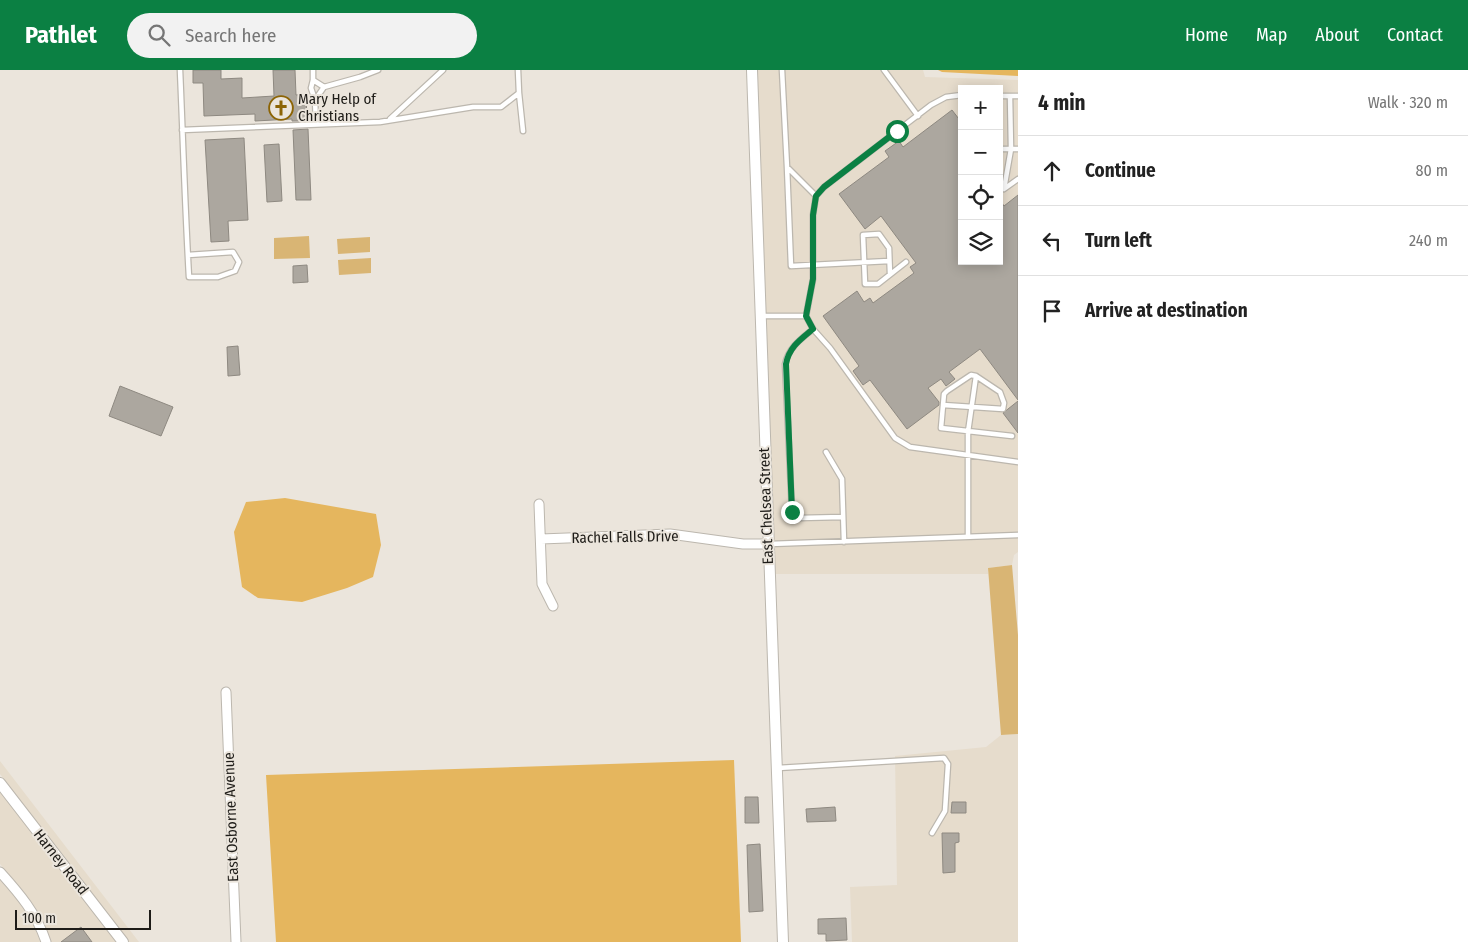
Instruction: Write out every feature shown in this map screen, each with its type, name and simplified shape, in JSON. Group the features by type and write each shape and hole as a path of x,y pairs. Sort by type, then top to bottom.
{"street":[{"name":"East Chelsea Street","path":"752,70 783,942"},
{"path":"539,504 542,584 553,606"},
{"name":"Rachel Falls Drive","path":"541,539 670,534 743,544 768,544"},
{"name":"East Osborne Avenue","path":"226,692 236,942"},
{"name":"Harney Road","path":"0,782 123,942"},
{"path":"0,872 20,895 39,924 46,942"}],"lane":[{"path":"180,70 182,130 189,277 218,277 234,271 239,262 233,252 188,255"},
{"path":"313,70 311,88 315,100 316,124"},
{"path":"315,100 324,87 378,70"},
{"path":"389,119 397,114 443,70"},
{"path":"518,70 524,131"},
{"path":"782,70 791,266 889,261"},
{"path":"884,70 918,116"},
{"path":"313,80 324,87"},
{"path":"182,130 366,123 474,107 501,107 519,92"},
{"path":"958,96 946,97 918,116 824,187 816,196 813,215 813,279 806,316 813,329 830,348 895,438 910,447 1018,462"},
{"path":"1003,96 1018,96"},
{"path":"1004,189 1011,149 1010,96"},
{"path":"1003,148 1018,149"},
{"path":"787,167 816,196"},
{"path":"1004,189 1018,179"},
{"path":"890,274 889,248 879,234 863,235 865,284 878,284 906,262"},
{"path":"760,316 806,316"},
{"path":"813,329 793,345 787,354 792,512 793,516 799,518 843,517"},
{"path":"943,405 1003,409 1004,403 1000,392 976,376 971,375 944,394 943,405 942,428 1012,436"},
{"path":"968,536 968,431 976,376"},
{"path":"826,452 842,478 844,542"},
{"path":"768,544 1018,535"},
{"path":"776,768 944,758 948,764 945,811 932,833"}],"shaded area":[{"path":"757,70 923,70 925,77 1018,80 1018,552 1014,555 1012,565 988,568 988,574 774,574"},
{"path":"938,70 1018,70 1018,76 942,72"},
{"path":"309,236 310,258 274,259 274,238"},
{"path":"370,237 370,252 338,254 337,239"},
{"path":"371,258 371,273 339,275 338,260"},
{"path":"285,498 376,514 381,545 373,577 347,588 302,602 258,598 242,587 234,532 246,502"},
{"path":"1012,565 1018,635 1018,734 1001,735 988,568"},
{"path":"1018,734 1018,942 852,942 850,887 897,885 895,756 986,747 1001,735"},
{"path":"734,760 741,942 276,942 266,775"},
{"path":"0,761 139,942 129,942 0,774"},
{"path":"0,791 116,942 51,942 44,921 24,892 0,864"},
{"path":"0,880 16,898 34,925 40,942 0,942"}],"building":[{"path":"193,70 221,70 221,79 242,78 242,98 274,96 273,70 295,70 296,95 306,94 307,121 292,121 292,119 255,121 255,114 204,116 203,83 193,83"},
{"path":"952,110 958,118 958,265 1003,265 1003,205 1004,206 1018,195 1018,400 980,349 949,372 955,379 946,386 941,379 928,388 939,402 939,405 907,429 870,380 863,385 853,371 859,366 823,316 857,291 864,302 870,298 873,303 914,273 910,267 916,263 881,216 865,229 839,194 889,157 885,151 899,141 903,147"},
{"path":"308,129 311,200 296,200 293,130"},
{"path":"244,138 248,220 228,221 229,241 211,242 205,140"},
{"path":"279,144 282,201 267,202 264,145"},
{"path":"307,265 308,282 293,283 293,266"},
{"path":"238,346 240,375 228,376 227,347"},
{"path":"120,386 173,407 161,436 109,416"},
{"path":"1018,401 1018,433 1003,413"},
{"path":"745,797 758,797 759,823 745,823"},
{"path":"952,802 966,802 966,813 951,813"},
{"path":"835,807 836,821 807,822 806,809"},
{"path":"942,833 959,833 959,842 955,843 955,872 943,873"},
{"path":"760,844 763,911 749,912 747,845"},
{"path":"846,918 847,940 826,941 826,934 818,934 818,919"},
{"path":"81,927 92,942 61,942"}],"place":[{"name":"Mary Help of Christians","path":"281,108"}],"route":[{"path":"792,512 786,364 787,354 793,345 813,329 806,316 813,279 813,215 816,196 824,187 897,131"}]}
